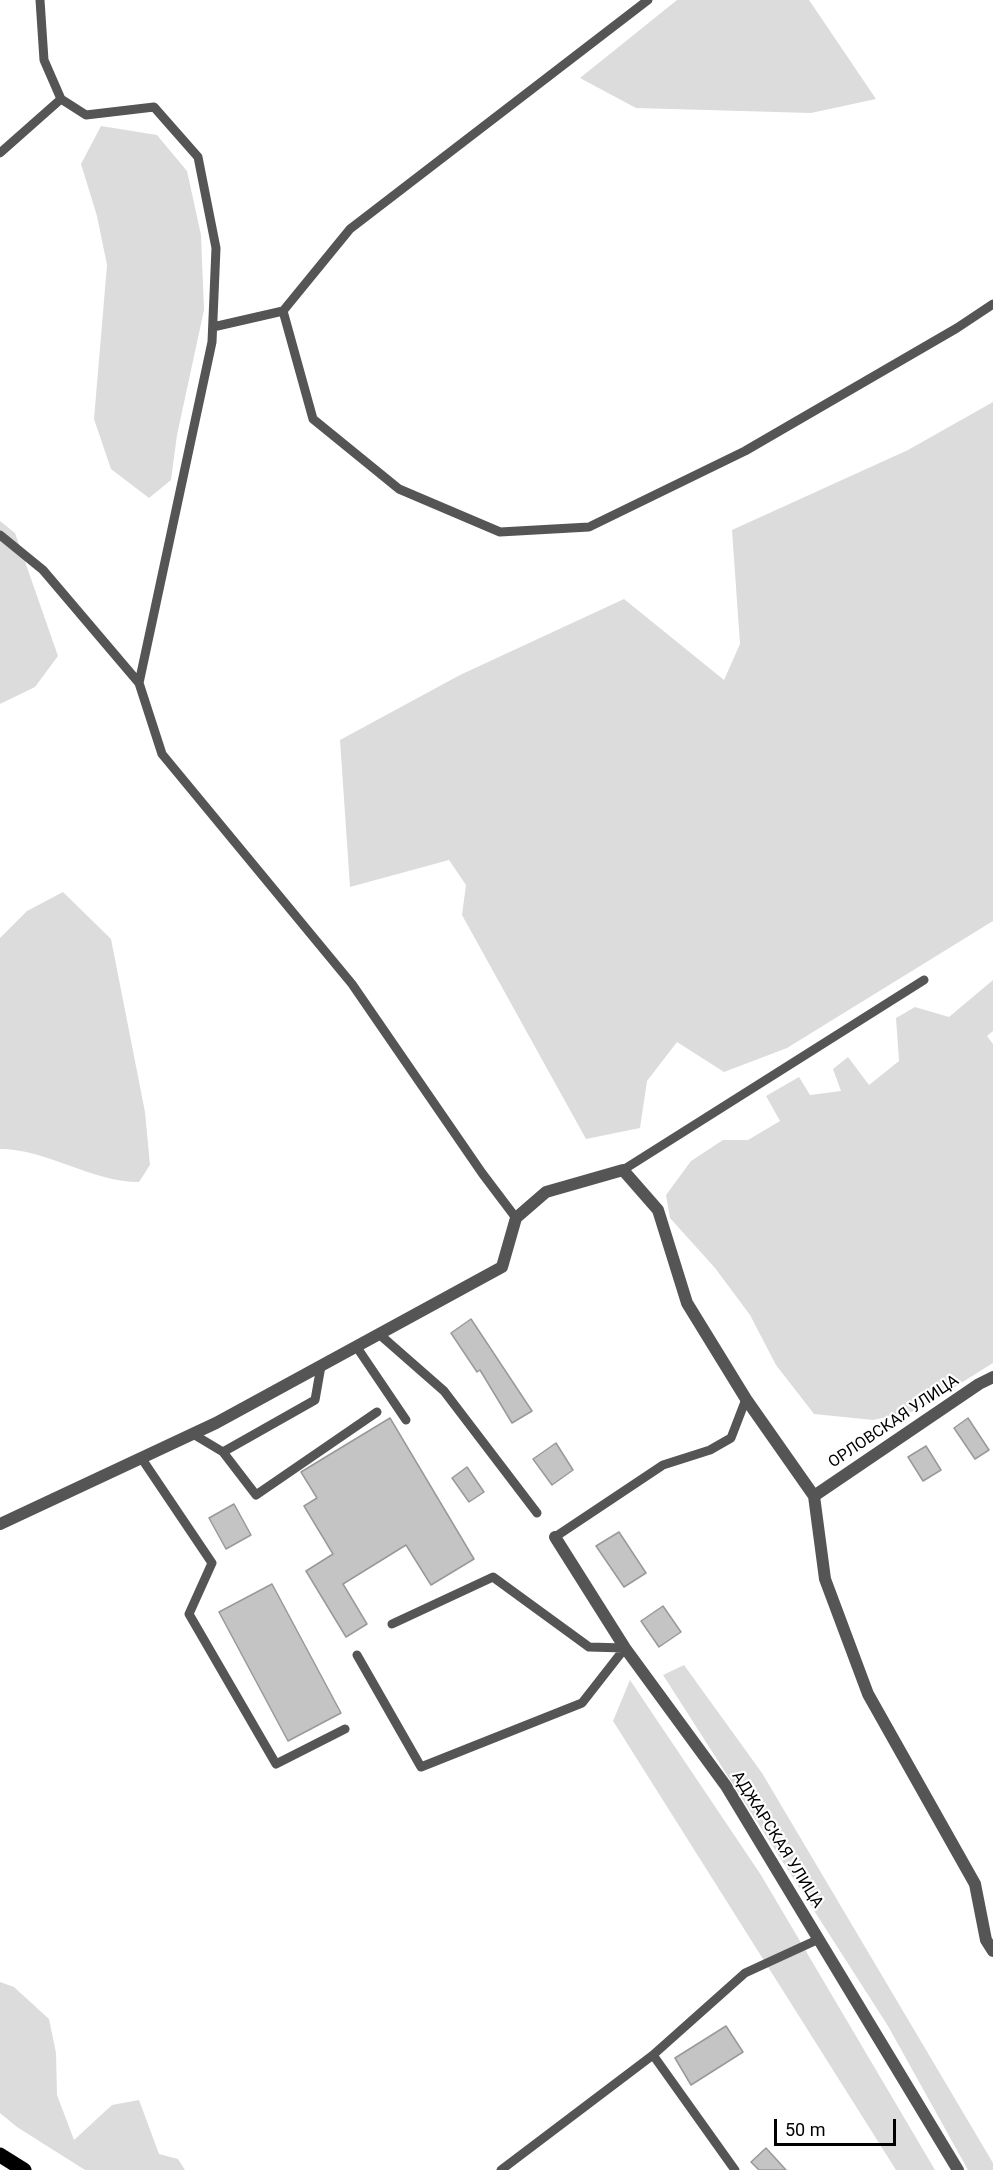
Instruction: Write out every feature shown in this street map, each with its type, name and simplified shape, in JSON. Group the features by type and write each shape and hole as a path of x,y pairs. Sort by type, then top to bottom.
{"main road":[{"path":"0,2155 24,2170"}],"street":[{"path":"0,1524 193,1434 502,1267 516,1218 546,1192 623,1170 658,1210 687,1303 747,1399 814,1496 825,1579 868,1694 975,1884 986,1940 993,1951"},
{"name":"ОРЛОВСКАЯ УЛИЦА","path":"814,1496 979,1384 993,1377"},
{"name":"АДЖАРСКАЯ УЛИЦА","path":"555,1537 625,1648 726,1786 958,2170"}],"lane":[{"path":"40,0 44,60 61,99 86,115 154,107 198,157 216,248 212,342 139,683"},
{"path":"213,327 283,311 350,229 648,0"},
{"path":"0,153 61,99"},
{"path":"283,311 313,419 399,489 500,532 589,527 745,451 957,328 993,304"},
{"path":"0,536 43,570 139,683 162,754 352,984 482,1173 516,1218"},
{"path":"623,1170 924,980"},
{"path":"379,1334 444,1390 537,1513"},
{"path":"356,1347 406,1420"},
{"path":"223,1452 315,1400 321,1366"},
{"path":"555,1537 663,1464 711,1450 731,1438 747,1399"},
{"path":"193,1434 223,1452 256,1495 377,1412"},
{"path":"142,1459 212,1563 189,1614 276,1764 345,1729"},
{"path":"392,1624 493,1577 589,1647 625,1648"},
{"path":"357,1655 421,1767 582,1702 625,1648"},
{"path":"501,2170 653,2055 745,1973 819,1939"},
{"path":"653,2055 735,2170"}],"shaded area":[{"path":"677,0 809,0 876,99 811,113 636,108 580,78"},
{"path":"101,126 157,135 187,171 201,235 204,310 177,435 171,480 149,498 111,469 94,419 107,265 97,216 81,164"},
{"path":"993,402 993,921 787,1048 724,1072 677,1042 647,1081 640,1128 586,1139 462,915 466,885 449,860 350,887 340,740 460,675 624,599 724,680 740,644 732,530 908,450"},
{"path":"0,521 15,533 58,656 35,687 0,704"},
{"path":"63,892 111,939 145,1112 150,1165 139,1182 103,1177 35,1154 0,1149 0,938 27,911"},
{"path":"993,980 993,1031 987,1036 993,1044 993,1363 916,1411 873,1420 814,1414 776,1365 750,1315 715,1268 670,1218 666,1195 691,1161 723,1140 748,1140 780,1121 766,1096 799,1077 810,1095 841,1091 833,1069 848,1057 869,1085 899,1061 896,1018 915,1007 949,1017"},
{"path":"684,1665 762,1773 993,2163 993,2170 968,2170 888,2026 663,1675"},
{"path":"630,1680 761,1875 935,2170 896,2170 613,1721"},
{"path":"0,1982 14,1987 49,2019 56,2053 57,2095 74,2140 112,2105 139,2100 159,2154 178,2159 185,2170 85,2170 17,2127 0,2113"}],"building":[{"path":"471,1319 532,1411 512,1423 480,1370 477,1372 451,1333"},
{"path":"390,1418 474,1559 431,1585 406,1545 343,1584 367,1624 346,1637 306,1571 333,1554 304,1506 317,1498 301,1472"},
{"path":"968,1418 989,1450 975,1459 954,1428"},
{"path":"556,1443 573,1470 552,1485 533,1459"},
{"path":"926,1446 941,1470 923,1481 908,1457"},
{"path":"467,1467 484,1492 469,1502 452,1478"},
{"path":"234,1504 251,1535 226,1549 209,1518"},
{"path":"619,1532 646,1573 624,1587 596,1546"},
{"path":"272,1584 341,1713 288,1741 219,1612"},
{"path":"663,1606 681,1632 659,1647 641,1621"},
{"path":"726,2026 743,2052 691,2085 675,2058"},
{"path":"766,2148 786,2170 759,2170 751,2162"}]}
